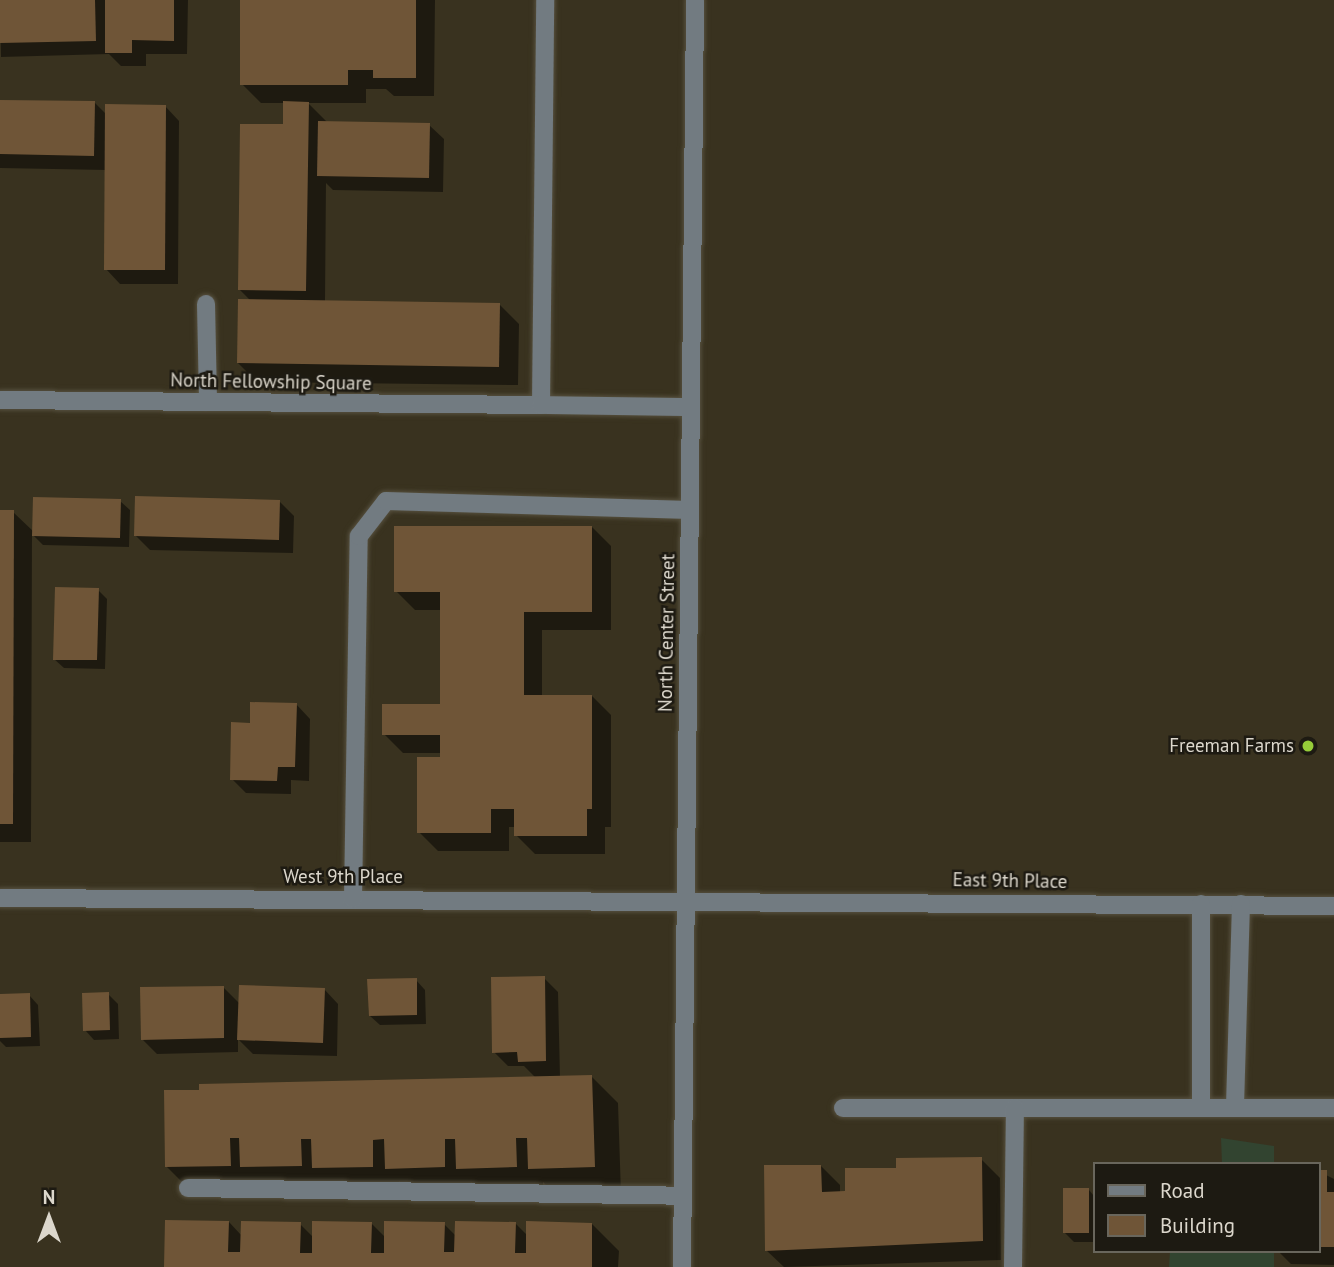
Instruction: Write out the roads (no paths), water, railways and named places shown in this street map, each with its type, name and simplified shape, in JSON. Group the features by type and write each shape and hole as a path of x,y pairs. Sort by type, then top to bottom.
{"street":[{"path":"541,405 545,0"},
{"name":"North Center Street","path":"682,1267 695,0"},
{"path":"206,304 208,402"},
{"name":"North Fellowship Square","path":"0,400 691,407"},
{"path":"353,899 359,536 386,501 690,510"},
{"name":"West 9th Place","path":"0,898 685,899"},
{"name":"East 9th Place","path":"685,899 1334,905"},
{"path":"1201,904 1201,1106"},
{"path":"1235,1106 1241,904"},
{"path":"842,1108 1334,1108"},
{"path":"1013,1267 1015,1108"},
{"path":"188,1188 683,1196"}],"place":[{"name":"Freeman Farms","path":"1308,746"}]}
